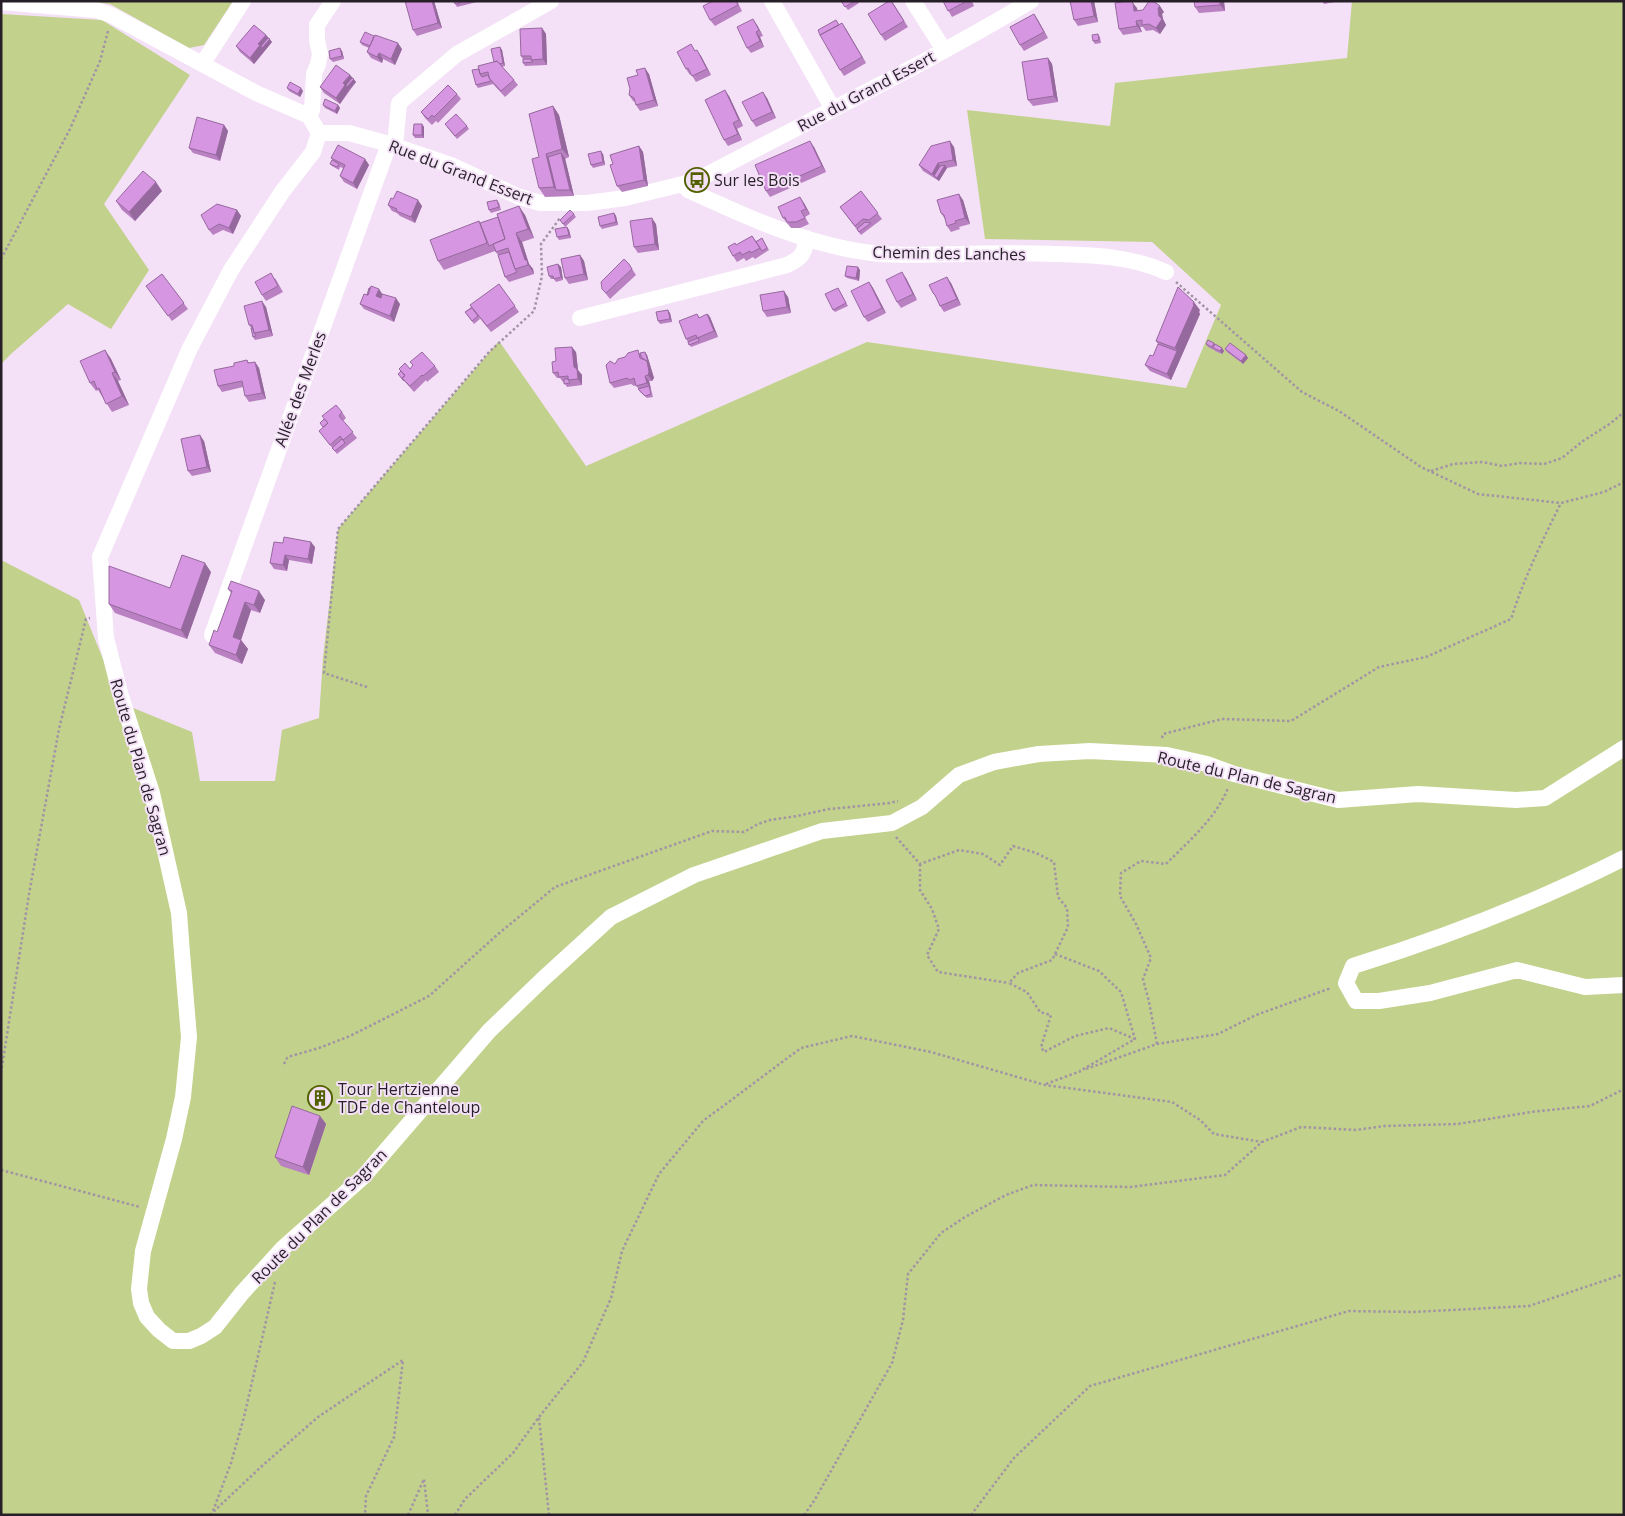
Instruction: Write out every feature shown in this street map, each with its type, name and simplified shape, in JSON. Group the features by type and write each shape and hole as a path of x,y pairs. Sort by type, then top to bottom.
{"street":[{"path":"203,63 243,1"},
{"path":"309,116 312,110 314,74 320,54 316,32 317,25 333,1"},
{"name":"Allée des Merles","path":"212,635 392,145 399,103 457,54 551,1"},
{"path":"772,1 833,109"},
{"path":"913,1 944,50"},
{"name":"Rue du Grand Essert","path":"319,133 349,133 392,145 451,165 517,196 540,202 587,203 625,198 697,180 944,50 1009,7 1030,1"},
{"path":"1,2 96,10 111,15 256,93 309,116 319,133"},
{"name":"Route du Plan de Sagran","path":"319,133 313,152 282,192 231,270 190,348 100,556 106,638 120,693 152,793 179,913 188,1037 183,1097 174,1138 143,1251 139,1289 141,1303 147,1316 159,1330 173,1341 189,1341 215,1327 242,1293 283,1248 363,1177 489,1031 611,917 694,875 822,831 892,823 922,807 959,775 994,762 1039,754 1090,751 1167,755 1338,800 1418,794 1516,800 1545,798 1624,748"},
{"name":"Chemin des Lanches","path":"684,184 688,190 745,216 842,249 881,254 1002,253 1096,255 1124,259 1166,272"},
{"path":"580,318 787,265 797,260 804,252 807,238"},
{"path":"1624,858 1580,880 1506,912 1352,966 1346,983 1356,1001 1379,1001 1430,993 1516,970 1585,987 1624,985"}],"path":[{"path":"1,258 69,131 100,61 111,15"},
{"path":"367,687 324,673 338,529 489,352 534,311 542,276 541,244 571,203"},
{"path":"1166,272 1302,392 1339,411 1430,472 1478,494 1561,503 1604,492 1624,482"},
{"path":"1430,472 1453,464 1482,462 1502,466 1520,463 1544,464 1562,458 1624,412"},
{"path":"1158,754 1163,734 1222,720 1291,721 1379,667 1426,657 1511,619 1529,569 1561,503"},
{"path":"1,1073 29,894 59,729 86,619 104,616"},
{"path":"1157,1044 1143,979 1151,958 1136,924 1120,896 1121,873 1141,861 1166,864 1201,830 1225,797 1234,774"},
{"path":"284,1064 287,1058 291,1056 350,1036 428,996 555,887 712,831 744,832 770,820 829,809 890,803 900,800"},
{"path":"892,823 897,840 920,864 920,890 932,909 940,929 927,955 938,972 1009,983 1027,992 1040,1012 1051,1015 1041,1046 1044,1052 1075,1036 1108,1028 1135,1039"},
{"path":"920,864 959,850 983,854 1000,865 1013,846 1036,853 1054,862 1058,897 1067,908 1068,927 1052,960 1018,973 1009,983"},
{"path":"1055,954 1099,971 1121,992 1135,1039"},
{"path":"1045,1085 1157,1044 1218,1034 1256,1015 1346,983"},
{"path":"455,1515 465,1499 512,1453 583,1362 611,1298 622,1251 659,1174 703,1121 801,1048 852,1036 931,1052 1045,1085 1172,1102 1200,1120 1214,1134 1262,1142"},
{"path":"1080,1071 1135,1039"},
{"path":"804,1515 814,1501 892,1363 904,1320 908,1274 941,1233 965,1217 1006,1195 1033,1185 1130,1187 1225,1175 1262,1142 1301,1127 1356,1130 1384,1126 1458,1124 1531,1112 1590,1106 1624,1088"},
{"path":"1,1170 155,1210"},
{"path":"971,1515 1014,1458 1090,1386 1349,1311 1413,1312 1529,1306 1624,1274"},
{"path":"212,1513 231,1463 244,1417 276,1275"},
{"path":"212,1513 318,1417 403,1360 394,1437 366,1496 365,1515"},
{"path":"539,1417 549,1515"},
{"path":"408,1515 424,1479 428,1515"}],"green space":[{"path":"88,1 233,1 204,45 189,48 110,4"},
{"path":"1352,1 1624,1 1624,1515 1,1515 1,560 79,600 121,703 192,732 200,781 275,781 282,730 319,718 323,658 338,529 499,341 586,466 867,342 1186,388 1221,305 1152,242 985,239 967,110 1110,126 1115,83 1347,58"},
{"path":"1,14 102,20 190,75 104,204 149,270 111,329 68,304 1,364"}],"building":[{"path":"405,1 432,1 438,23 413,30"},
{"path":"713,1 736,1 738,5 710,20 703,6"},
{"path":"841,1 855,1 845,7"},
{"path":"891,1 904,21 881,35 868,14"},
{"path":"943,1 967,1 948,11"},
{"path":"1070,1 1091,1 1094,16 1074,20"},
{"path":"1126,1 1133,3 1134,11 1143,10 1149,1 1153,1 1160,6 1158,8 1159,16 1162,19 1156,28 1149,24 1142,25 1142,20 1136,21 1137,26 1119,29 1115,3"},
{"path":"1194,1 1220,1 1220,5 1195,7"},
{"path":"1034,14 1044,32 1020,45 1010,27"},
{"path":"753,19 759,30 756,32 760,41 747,48 737,27"},
{"path":"836,20 839,25 820,35 818,30"},
{"path":"842,23 862,57 840,70 820,35"},
{"path":"254,25 266,35 250,58 236,46"},
{"path":"542,28 543,59 531,60 531,56 521,56 520,29"},
{"path":"365,32 374,36 370,46 360,42"},
{"path":"1098,34 1099,40 1093,41 1092,35"},
{"path":"375,35 398,43 391,59 379,53 377,57 367,52"},
{"path":"268,38 270,39 262,48 261,46"},
{"path":"691,44 695,51 697,50 707,69 692,76 677,52"},
{"path":"500,47 503,63 500,64 497,61 494,62 491,49"},
{"path":"340,48 342,56 330,59 329,51"},
{"path":"1048,58 1054,96 1028,100 1022,62"},
{"path":"523,59 531,59 533,62 523,63"},
{"path":"497,61 514,80 501,91 489,78 488,72 480,74 478,66"},
{"path":"336,65 350,75 343,83 345,85 336,98 320,87"},
{"path":"645,68 654,100 636,105 634,98 629,95 630,89 627,78 638,75 636,70"},
{"path":"479,69 482,77 488,75 491,81 476,85 472,70"},
{"path":"352,78 354,79 347,87 346,85"},
{"path":"290,82 301,88 298,94 287,88"},
{"path":"448,85 457,94 434,117 432,115 428,119 421,112"},
{"path":"725,90 739,120 733,123 738,134 724,140 705,100"},
{"path":"763,92 772,112 752,121 742,102"},
{"path":"325,99 338,105 335,111 323,105"},
{"path":"553,106 562,149 546,154 554,187 539,188 532,159 539,157 529,114"},
{"path":"456,114 467,126 455,136 445,124"},
{"path":"197,117 224,125 216,155 189,148"},
{"path":"414,124 422,124 422,135 413,135"},
{"path":"810,141 822,166 766,191 755,165"},
{"path":"950,141 953,160 938,163 932,174 919,165 931,146"},
{"path":"338,145 365,159 353,183 340,176 345,165 331,158"},
{"path":"639,146 644,180 617,186 610,165 613,164 610,155"},
{"path":"601,151 603,162 591,165 588,154"},
{"path":"561,153 570,190 556,190 548,157"},
{"path":"332,160 339,164 337,167 330,164"},
{"path":"945,165 937,178 934,176 940,166"},
{"path":"143,171 156,182 129,212 116,201"},
{"path":"397,191 418,200 411,217 396,211 397,209 388,205"},
{"path":"861,191 878,213 869,220 863,219 855,226 840,207"},
{"path":"959,194 965,218 947,226 937,200"},
{"path":"800,197 806,209 801,211 805,218 796,222 787,222 778,207"},
{"path":"497,200 499,207 489,210 487,202"},
{"path":"217,204 237,210 229,228 219,224 209,230 201,215"},
{"path":"519,206 528,229 516,233 528,265 515,269 508,248 496,252 493,244 505,239 497,214"},
{"path":"570,210 574,214 563,224 560,220"},
{"path":"614,213 616,222 600,226 598,217"},
{"path":"498,217 505,239 489,246 480,223"},
{"path":"652,218 655,244 634,247 630,221"},
{"path":"479,221 487,243 438,261 430,240"},
{"path":"865,222 871,223 859,232 857,229"},
{"path":"567,227 569,235 557,237 555,229"},
{"path":"752,236 760,248 751,253 750,251 742,255 740,252 733,256 728,247 735,243 736,245"},
{"path":"762,238 767,248 762,251 756,242"},
{"path":"509,252 517,272 505,277 498,255"},
{"path":"580,255 584,274 565,278 561,259"},
{"path":"624,259 632,269 606,293 602,289 601,282"},
{"path":"558,264 561,277 554,279 553,276 549,276 547,267"},
{"path":"847,266 858,267 856,278 845,276"},
{"path":"902,272 913,294 897,302 886,280"},
{"path":"271,273 278,286 262,295 255,282"},
{"path":"162,274 184,303 168,316 146,286"},
{"path":"947,277 957,299 940,306 929,285"},
{"path":"869,282 882,308 864,317 851,291"},
{"path":"499,284 515,306 487,326 470,305"},
{"path":"371,286 379,289 376,296 381,298 382,294 396,298 390,316 360,304 364,294 368,295"},
{"path":"1178,287 1194,302 1194,305 1175,348 1156,341"},
{"path":"838,288 846,303 833,310 825,294"},
{"path":"784,291 787,307 763,311 760,295"},
{"path":"262,301 269,330 254,333 252,325 249,325 244,306"},
{"path":"472,308 478,316 472,321 465,312"},
{"path":"668,310 670,319 658,321 656,312"},
{"path":"697,314 699,318 707,314 714,331 697,338 696,335 686,339 679,321"},
{"path":"251,328 253,328 256,336 253,337"},
{"path":"698,338 699,341 689,345 688,342"},
{"path":"1208,340 1214,343 1212,347 1206,344"},
{"path":"1230,343 1246,355 1241,361 1225,349"},
{"path":"1158,344 1177,351 1167,374 1145,365 1150,355 1153,356"},
{"path":"1215,344 1222,348 1220,351 1213,348"},
{"path":"572,347 574,367 577,369 578,379 568,380 568,376 559,377 558,372 553,373 552,362 556,361 555,348"},
{"path":"105,350 115,372 112,373 122,396 106,404 94,381 90,383 80,361"},
{"path":"638,350 640,358 647,361 649,372 645,376 647,383 636,386 634,378 630,380 627,378 610,383 606,365 610,361 615,364 618,359"},
{"path":"422,352 435,366 410,386 402,378 405,375 399,369 405,363 410,369 413,365 410,362"},
{"path":"645,352 649,364 642,358 640,353"},
{"path":"247,360 248,363 255,362 262,393 245,396 242,381 218,386 214,370 234,366 234,363"},
{"path":"401,371 405,376 402,378 404,381 398,374"},
{"path":"564,379 568,379 570,383 564,384"},
{"path":"649,386 651,394 645,396 638,389"},
{"path":"336,405 342,412 339,416 353,432 343,440 340,436 330,445 319,431 328,423 322,416"},
{"path":"324,419 328,423 323,427 320,423"},
{"path":"200,435 207,467 188,471 181,439"},
{"path":"342,439 345,443 335,451 332,448"},
{"path":"284,537 311,542 308,559 285,555 283,565 270,563 274,542 283,543"},
{"path":"182,555 205,563 181,630 109,604 109,566 170,588"},
{"path":"231,581 259,591 254,605 245,602 233,637 241,640 236,655 209,645 214,630 217,632 232,591 228,589"},
{"name":"Tour Hertzienne TDF de Chanteloup","path":"318,1087 326,1095 318,1103 310,1095"},
{"path":"292,1106 320,1116 303,1167 275,1157"}],"place":[{"name":"Sur les Bois","path":"697,180"},
{"name":"Tour Hertzienne TDF de Chanteloup","path":"320,1098"}]}
